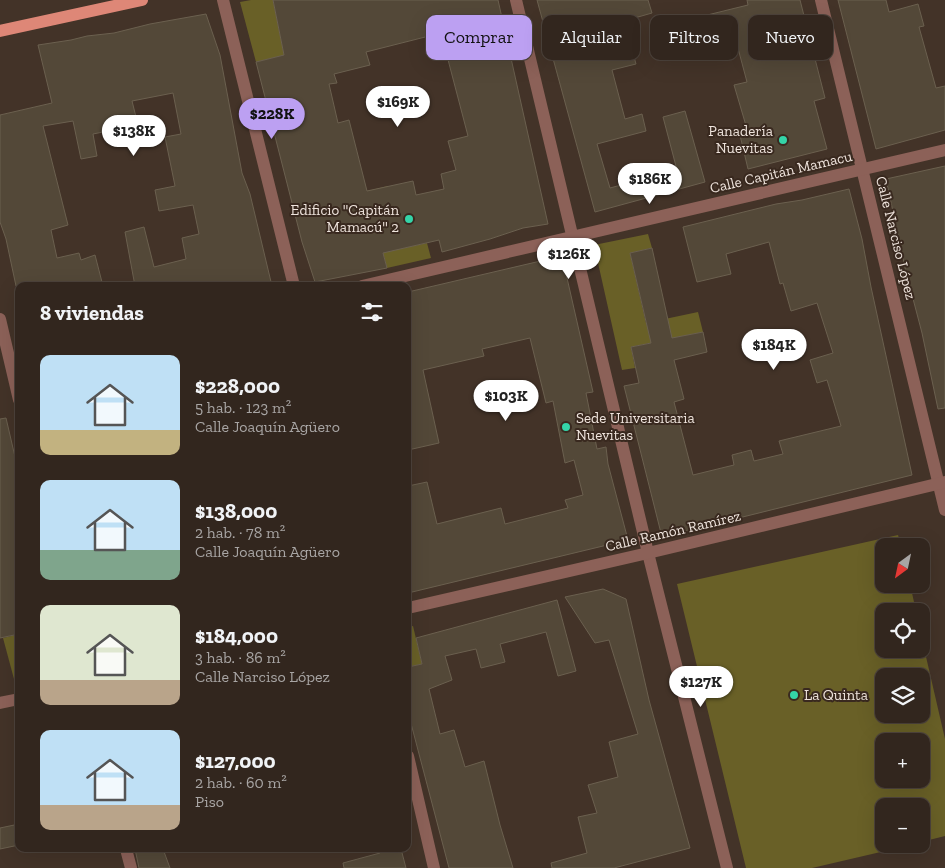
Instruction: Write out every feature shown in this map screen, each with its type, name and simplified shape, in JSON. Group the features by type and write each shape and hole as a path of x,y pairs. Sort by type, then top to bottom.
{"main road":[{"path":"0,30 142,0"}],"street":[{"path":"223,0 293,282"},
{"path":"516,0 648,554 727,868"},
{"name":"Calle Narciso López","path":"821,0 942,483 945,510"},
{"name":"Calle Capitán Mamacu","path":"379,282 945,150"},
{"path":"0,319 15,384"},
{"name":"Calle Ramón Ramírez","path":"411,607 648,554 942,483"},
{"path":"0,702 15,700"},
{"path":"411,769 434,868"},
{"path":"127,852 131,868"}],"shaded area":[{"path":"273,0 285,55 256,62 240,2"},
{"path":"388,186 403,248 427,243 431,258 387,268 367,191"},
{"path":"648,234 652,248 630,253 646,323 698,312 703,332 631,347 635,368 622,370 594,245"},
{"name":"La Quinta","path":"898,535 899,538 884,538"},
{"name":"La Quinta","path":"875,540 875,593 912,593 914,603 875,603 875,658 926,658 929,668 875,668 875,723 930,723 930,674 945,739 945,836 930,840 930,798 875,798 876,853 812,868 746,868 677,584"},
{"path":"411,626 413,626 422,664 411,666"},
{"path":"15,635 15,679 14,679 3,638"}],"building":[{"path":"273,0 498,0 501,15 426,15 426,37 366,52 370,65 334,74 337,83 329,84 338,123 349,120 367,191 413,181 416,195 444,189 441,174 456,170 448,141 468,136 448,60 511,60 548,224 523,228 442,252 439,240 383,253 387,268 315,282 302,242 256,62 284,55"},
{"path":"537,0 648,0 652,13 640,16 542,15 542,18"},
{"path":"747,0 800,0 804,15 748,15 748,60 815,60 825,98 814,101 827,149 748,169 739,131 747,129 734,85 747,82 738,48 738,15 707,15 748,5"},
{"path":"838,0 886,0 889,12 918,4 924,26 919,27 936,88 945,86 945,130 876,149"},
{"path":"206,14 220,55 242,173 250,194 271,282 134,282 125,232 144,227 154,267 186,259 182,238 199,234 193,205 159,211 155,190 175,186 165,137 181,134 173,93 132,101 138,125 93,134 97,156 81,159 73,121 43,126 68,225 51,230 57,258 79,253 81,260 95,255 102,282 15,282 6,239 0,222 0,115 52,103 38,45 114,33 150,24"},
{"path":"553,60 635,60 636,64 612,70 625,119 642,114 646,131 597,144 610,188 677,170 663,117 685,111 705,182 595,212"},
{"path":"945,166 945,408 938,409 886,179"},
{"path":"849,189 862,239 912,475 662,537 624,386 639,383 631,347 651,343 630,253 652,248 672,338 703,332 707,352 674,360 684,399 674,402 693,475 734,465 732,455 751,450 754,461 783,454 779,441 841,426 827,380 817,383 810,360 833,353 817,303 791,311 783,283 780,284 769,242 726,254 731,274 697,282 683,227 776,204"},
{"path":"562,256 593,392 586,393 597,449 606,447 608,464 628,540 411,592 411,485 427,482 437,524 501,508 505,524 568,508 565,500 583,495 574,460 565,463 553,401 546,403 530,338 482,349 484,356 423,370 439,443 411,449 411,291"},
{"path":"6,418 15,457 15,635 0,638 0,419"},
{"path":"603,589 626,599 649,700 690,848 614,868 552,868 551,863 587,853 578,817 597,813 588,785 618,777 609,742 638,734 609,640 595,643 565,597"},
{"path":"557,600 576,671 558,676 546,632 500,644 505,662 481,668 476,649 445,656 452,680 429,689 440,734 454,730 465,767 484,761 513,868 449,868 411,723 411,666 422,664 416,638"},
{"path":"15,825 15,846 0,849 0,828"},
{"path":"136,852 164,852 170,868 139,868"},
{"path":"402,852 406,868 344,868 343,863 380,853"}],"place":[{"name":"Panadería Nuevitas","path":"783,140"},
{"name":"Edificio \"Capitán Mamacú\" 2","path":"409,219"},
{"name":"Sede Universitaria Nuevitas","path":"566,427"},
{"name":"La Quinta","path":"794,695"}]}
